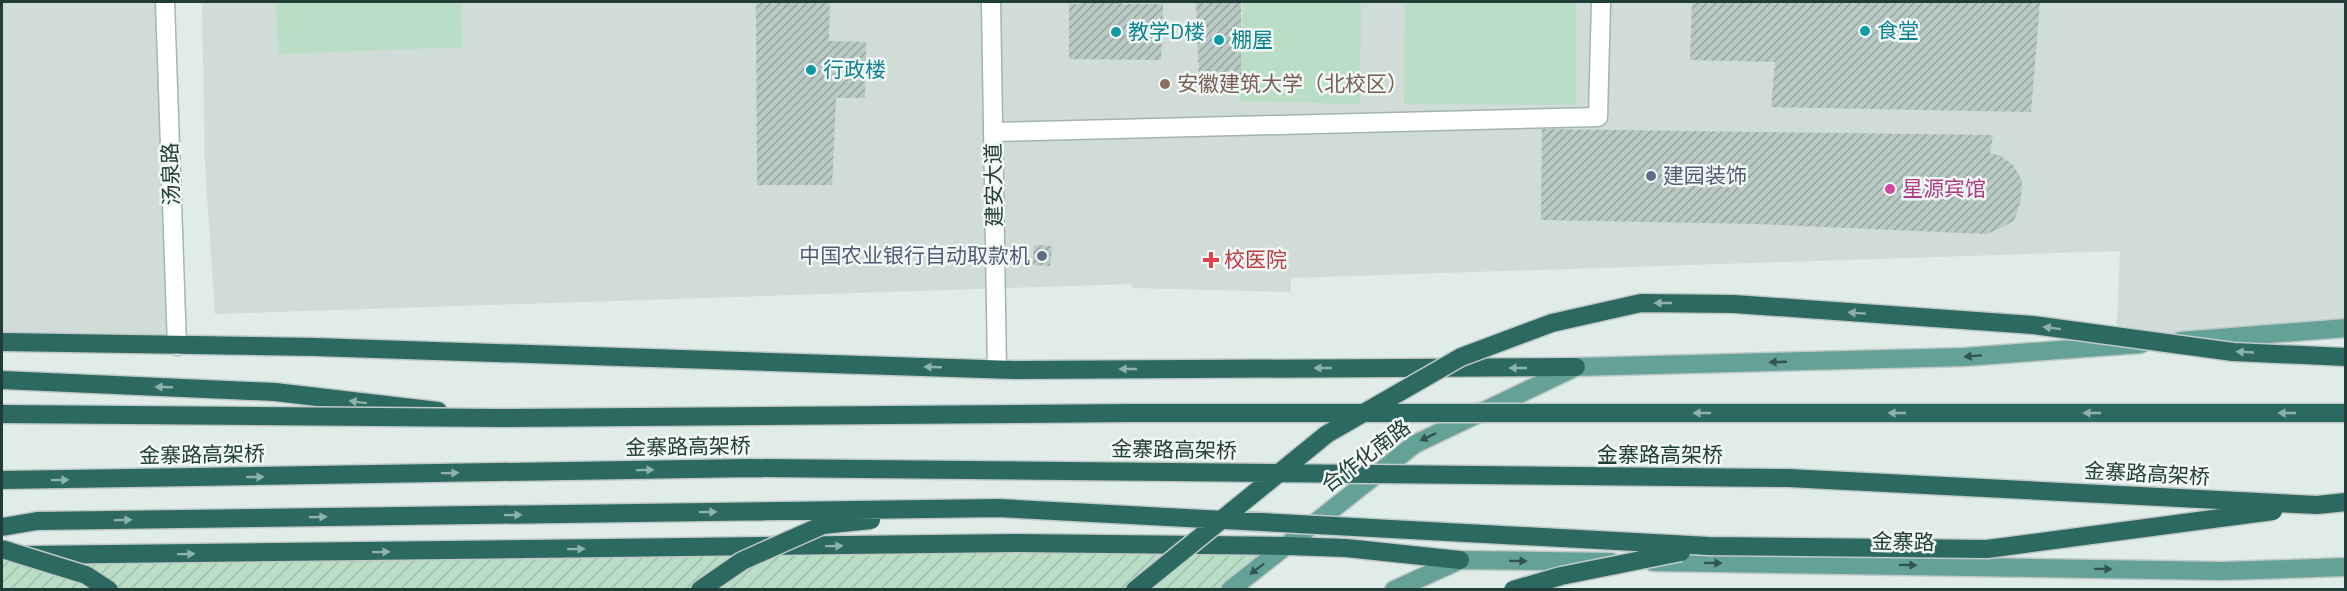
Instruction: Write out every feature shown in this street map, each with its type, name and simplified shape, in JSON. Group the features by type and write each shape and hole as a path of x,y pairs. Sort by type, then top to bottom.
{"highway":[{"path":"1135,590 1327,434 1461,357 1552,323 1641,303 1734,304 2033,325 2233,352 2346,357"},
{"path":"2,342 315,347 997,369 1576,367"},
{"path":"2,380 275,392 500,418"},
{"name":"金寨路高架桥","path":"2,414 500,418 1130,412 2346,413"},
{"name":"金寨路高架桥","path":"2,480 750,468 1788,478 2317,505 2346,502"},
{"path":"2,527 37,521 999,508 1709,546 1987,549 2317,505"},
{"path":"700,590 742,561 823,525 999,508"},
{"path":"2,556 1015,543 1346,548 1460,560"},
{"path":"1513,590 1561,576 1709,546"},
{"path":"2,549 86,575 109,590"}],"main road":[{"path":"1576,367 1964,357 2346,328"},
{"name":"合作化南路","path":"1230,590 1415,444 1576,367"},
{"path":"1394,590 1460,560"},
{"name":"金寨路","path":"1460,560 1864,564 2223,571 2346,567"}],"street":[{"name":"汤泉路","path":"165,2 177,346"},
{"name":"建安大道","path":"990,2 997,369"},
{"path":"993,132 1598,117 1600,2"}],"shaded area":[{"path":"2,2 165,2 177,346 2,342"},
{"name":"安徽建筑大学（北校区）","path":"202,2 2345,2 2345,328 2116,345 2120,251 1291,278 1291,292 1132,288 1131,284 215,314 205,166"}],"green space":[{"path":"276,2 461,2 463,47 279,54"},
{"path":"1243,2 1361,2 1360,104 1240,101"},
{"path":"1405,2 1576,2 1576,105 1404,104"},
{"path":"1287,546 1230,590 2,590 2,556"}],"building":[{"name":"行政楼","path":"756,2 830,2 829,41 866,42 865,98 836,98 832,185 757,185"},
{"name":"教学D楼","path":"1081,2 1163,4 1161,60 1069,59 1069,4 1081,4"},
{"name":"棚屋","path":"1196,2 1241,2 1241,79 1199,79"},
{"name":"食堂","path":"1692,2 2040,2 2031,112 1771,107 1775,62 1690,60"},
{"path":"1542,129 1993,135 1990,153 2001,156 2013,165 2022,180 2021,199 2014,221 1987,234 1757,224 1541,220"},
{"name":"中国农业银行自动取款机","path":"1034,245 1052,246 1050,266 1033,265"}],"place":[{"name":"食堂","path":"1865,31"},
{"name":"教学D楼","path":"1116,32"},
{"name":"棚屋","path":"1219,40"},
{"name":"行政楼","path":"811,70"},
{"name":"安徽建筑大学（北校区）","path":"1165,84"},
{"name":"建园装饰","path":"1651,176"},
{"name":"星源宾馆","path":"1890,189"},
{"name":"中国农业银行自动取款机","path":"1042,256"},
{"name":"校医院","path":"1211,260"}]}
